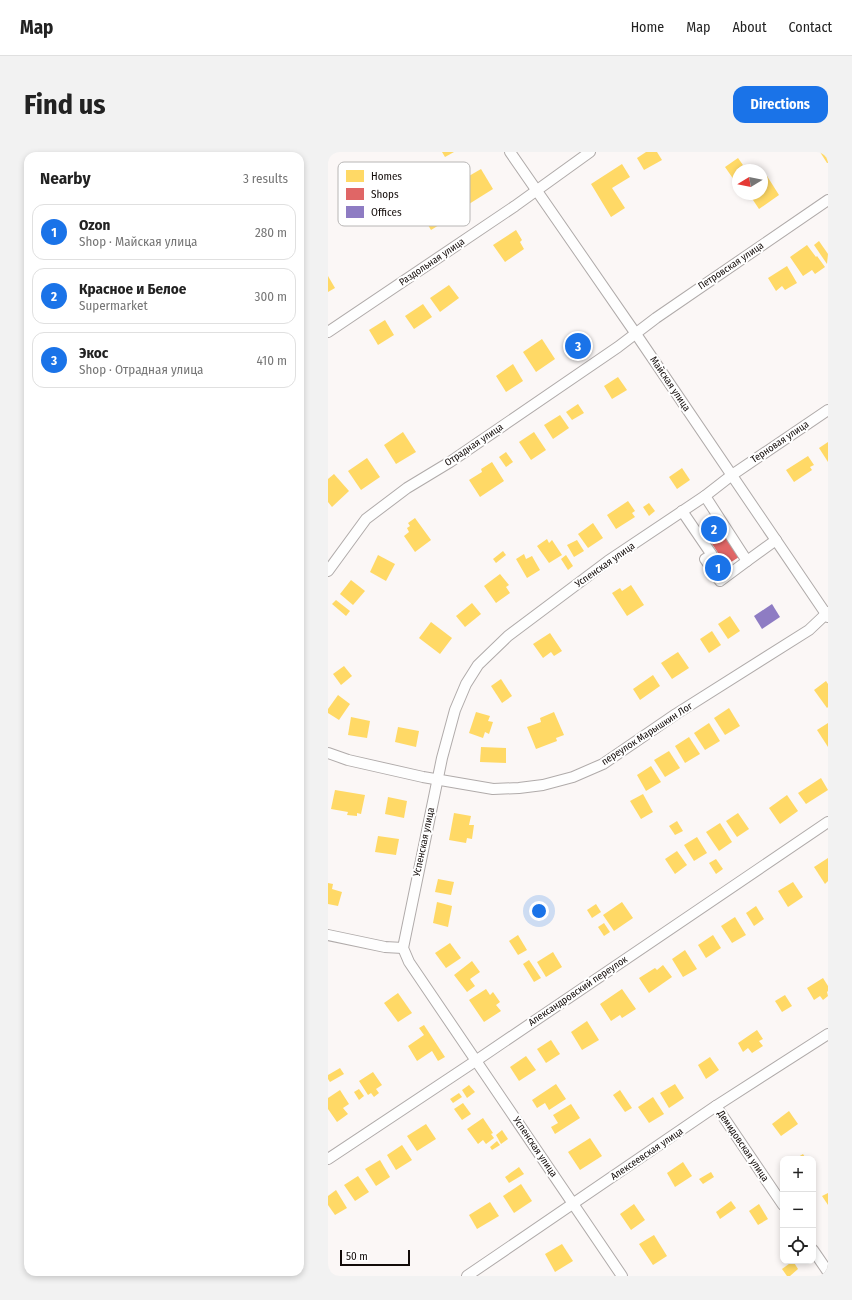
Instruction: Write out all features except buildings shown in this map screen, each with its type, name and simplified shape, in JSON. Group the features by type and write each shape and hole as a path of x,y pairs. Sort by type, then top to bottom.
{"street":[{"name":"Майская улица","path":"510,152 827,614"},
{"name":"Раздольная улица","path":"328,332 536,191 590,152"},
{"name":"Петровская улица","path":"636,334 656,318 828,200"},
{"name":"Отрадная улица","path":"328,571 366,519 407,488 450,462 636,334"},
{"name":"Терновая улица","path":"732,475 828,410"},
{"name":"Успенская улица","path":"622,1276 477,1060 409,962 403,948 442,758 456,710 466,684 478,665 508,636 608,561 705,496 732,475"},
{"path":"705,496 747,561"},
{"path":"682,511 712,555 705,559 720,581 776,540"},
{"name":"переулок Марышкин Лог","path":"328,753 348,760 438,780 493,789 543,785 573,777 603,764 676,714 809,630 827,614"},
{"name":"Александровский переулок","path":"329,1155 477,1060 828,822"},
{"path":"328,935 385,947 403,948"},
{"name":"Алексеевская улица","path":"467,1276 716,1106 828,1034"},
{"name":"Демидовская улица","path":"716,1106 780,1201"},
{"path":"816,1254 828,1272"}],"place":[{"name":"Экос","path":"578,346"},
{"name":"Красное и Белое","path":"714,529"},
{"name":"Ozon","path":"718,568"}]}
